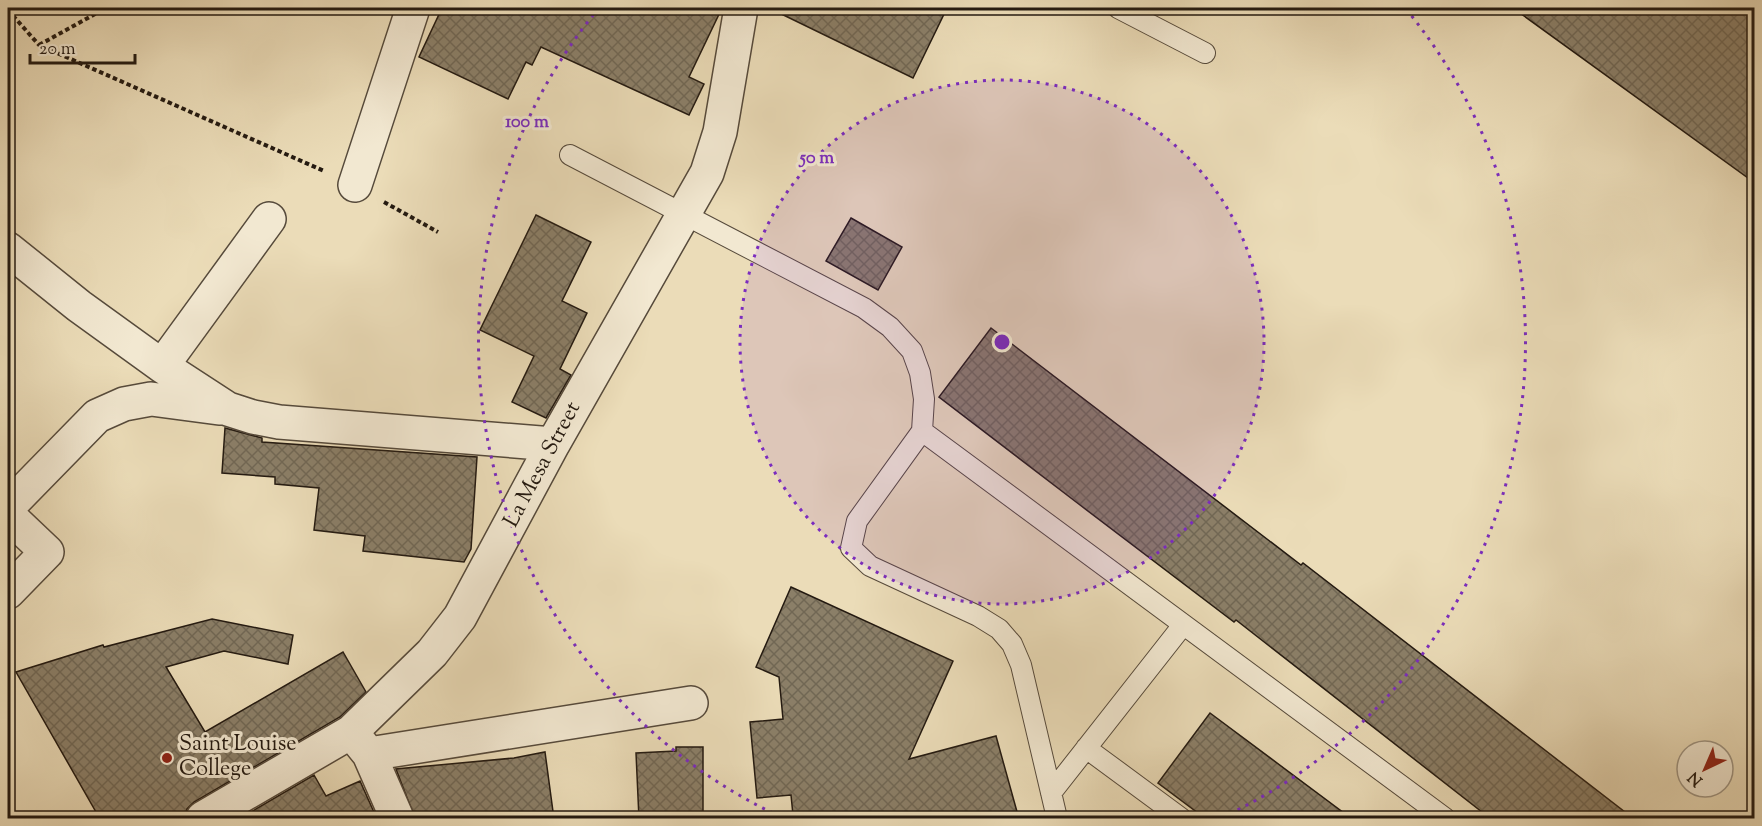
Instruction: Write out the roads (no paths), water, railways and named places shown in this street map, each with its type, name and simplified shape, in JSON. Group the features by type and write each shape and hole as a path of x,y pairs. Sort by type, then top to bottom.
{"street":[{"path":"355,185 413,8"},
{"name":"La Mesa Street","path":"203,819 360,743 460,617 553,444 707,173 720,132 741,8"},
{"path":"162,366 268,219"},
{"path":"8,249 79,306 162,366 228,409"},
{"path":"8,507 97,416 124,404 151,399 228,409 279,422 553,444"},
{"path":"8,515 47,552 8,592"},
{"path":"397,819 360,743 691,703"}],"lane":[{"path":"1118,8 1205,53"},
{"path":"570,155 864,308 890,327 912,351 920,373 924,399 922,431 857,521 851,548 870,566 978,616 999,629 1012,644 1021,665 1057,819"},
{"path":"922,431 1445,819"},
{"path":"1051,793 1183,625"},
{"path":"1086,748 1181,819"}],"place":[{"name":"Saint Louise College","path":"167,758"}]}
